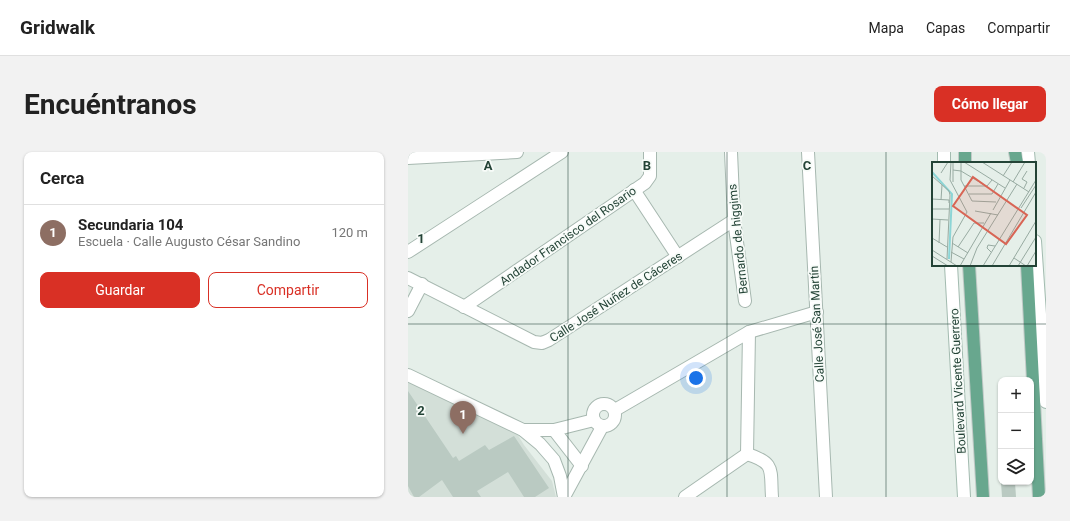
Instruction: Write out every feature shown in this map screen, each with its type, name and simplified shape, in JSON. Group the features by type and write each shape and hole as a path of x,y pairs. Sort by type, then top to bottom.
{"main road":[{"path":"1016,152 1017,162"},
{"path":"969,266 983,497"},
{"path":"1027,266 1039,497"}],"street":[{"path":"408,158 517,152"},
{"path":"408,252 562,152"},
{"name":"Andador Francisco del Rosario","path":"464,307 645,183 650,176 650,152"},
{"name":"Bernardo de higgims","path":"731,152 734,220 745,301"},
{"name":"Calle José San Martín","path":"808,152 826,497"},
{"path":"1028,152 1029,162"},
{"path":"634,190 678,257"},
{"name":"Calle José Nuñez de Cáceres","path":"408,278 534,342 542,344 734,220"},
{"path":"1036,256 1046,402"},
{"name":"Boulevard Vicente Guerrero","path":"951,266 964,497"},
{"path":"408,311 422,284"},
{"path":"615,410 749,332 817,312"},
{"path":"747,454 749,332"},
{"path":"408,375 523,430 540,444 554,460 560,476 564,497"},
{"path":"523,430 554,430 598,423 610,425 615,419 615,410 610,405 604,404 597,406 593,412 598,423 582,466 564,497"},
{"path":"554,430 582,466"},
{"path":"685,497 747,454"},
{"path":"747,454 762,459 768,464 770,469 772,497"}],"shaded area":[{"path":"408,381 511,424 524,445 552,481 556,497 408,497"}],"building":[{"path":"408,391 453,458 456,456 459,461 485,445 489,450 514,436 549,488 535,497 524,497 508,472 477,491 481,497 453,497 442,480 419,497 414,497 408,486"},
{"path":"1001,485 1015,485 1016,497 1002,497"}],"place":[{"name":"Secundaria 104","path":"463,434"}]}
